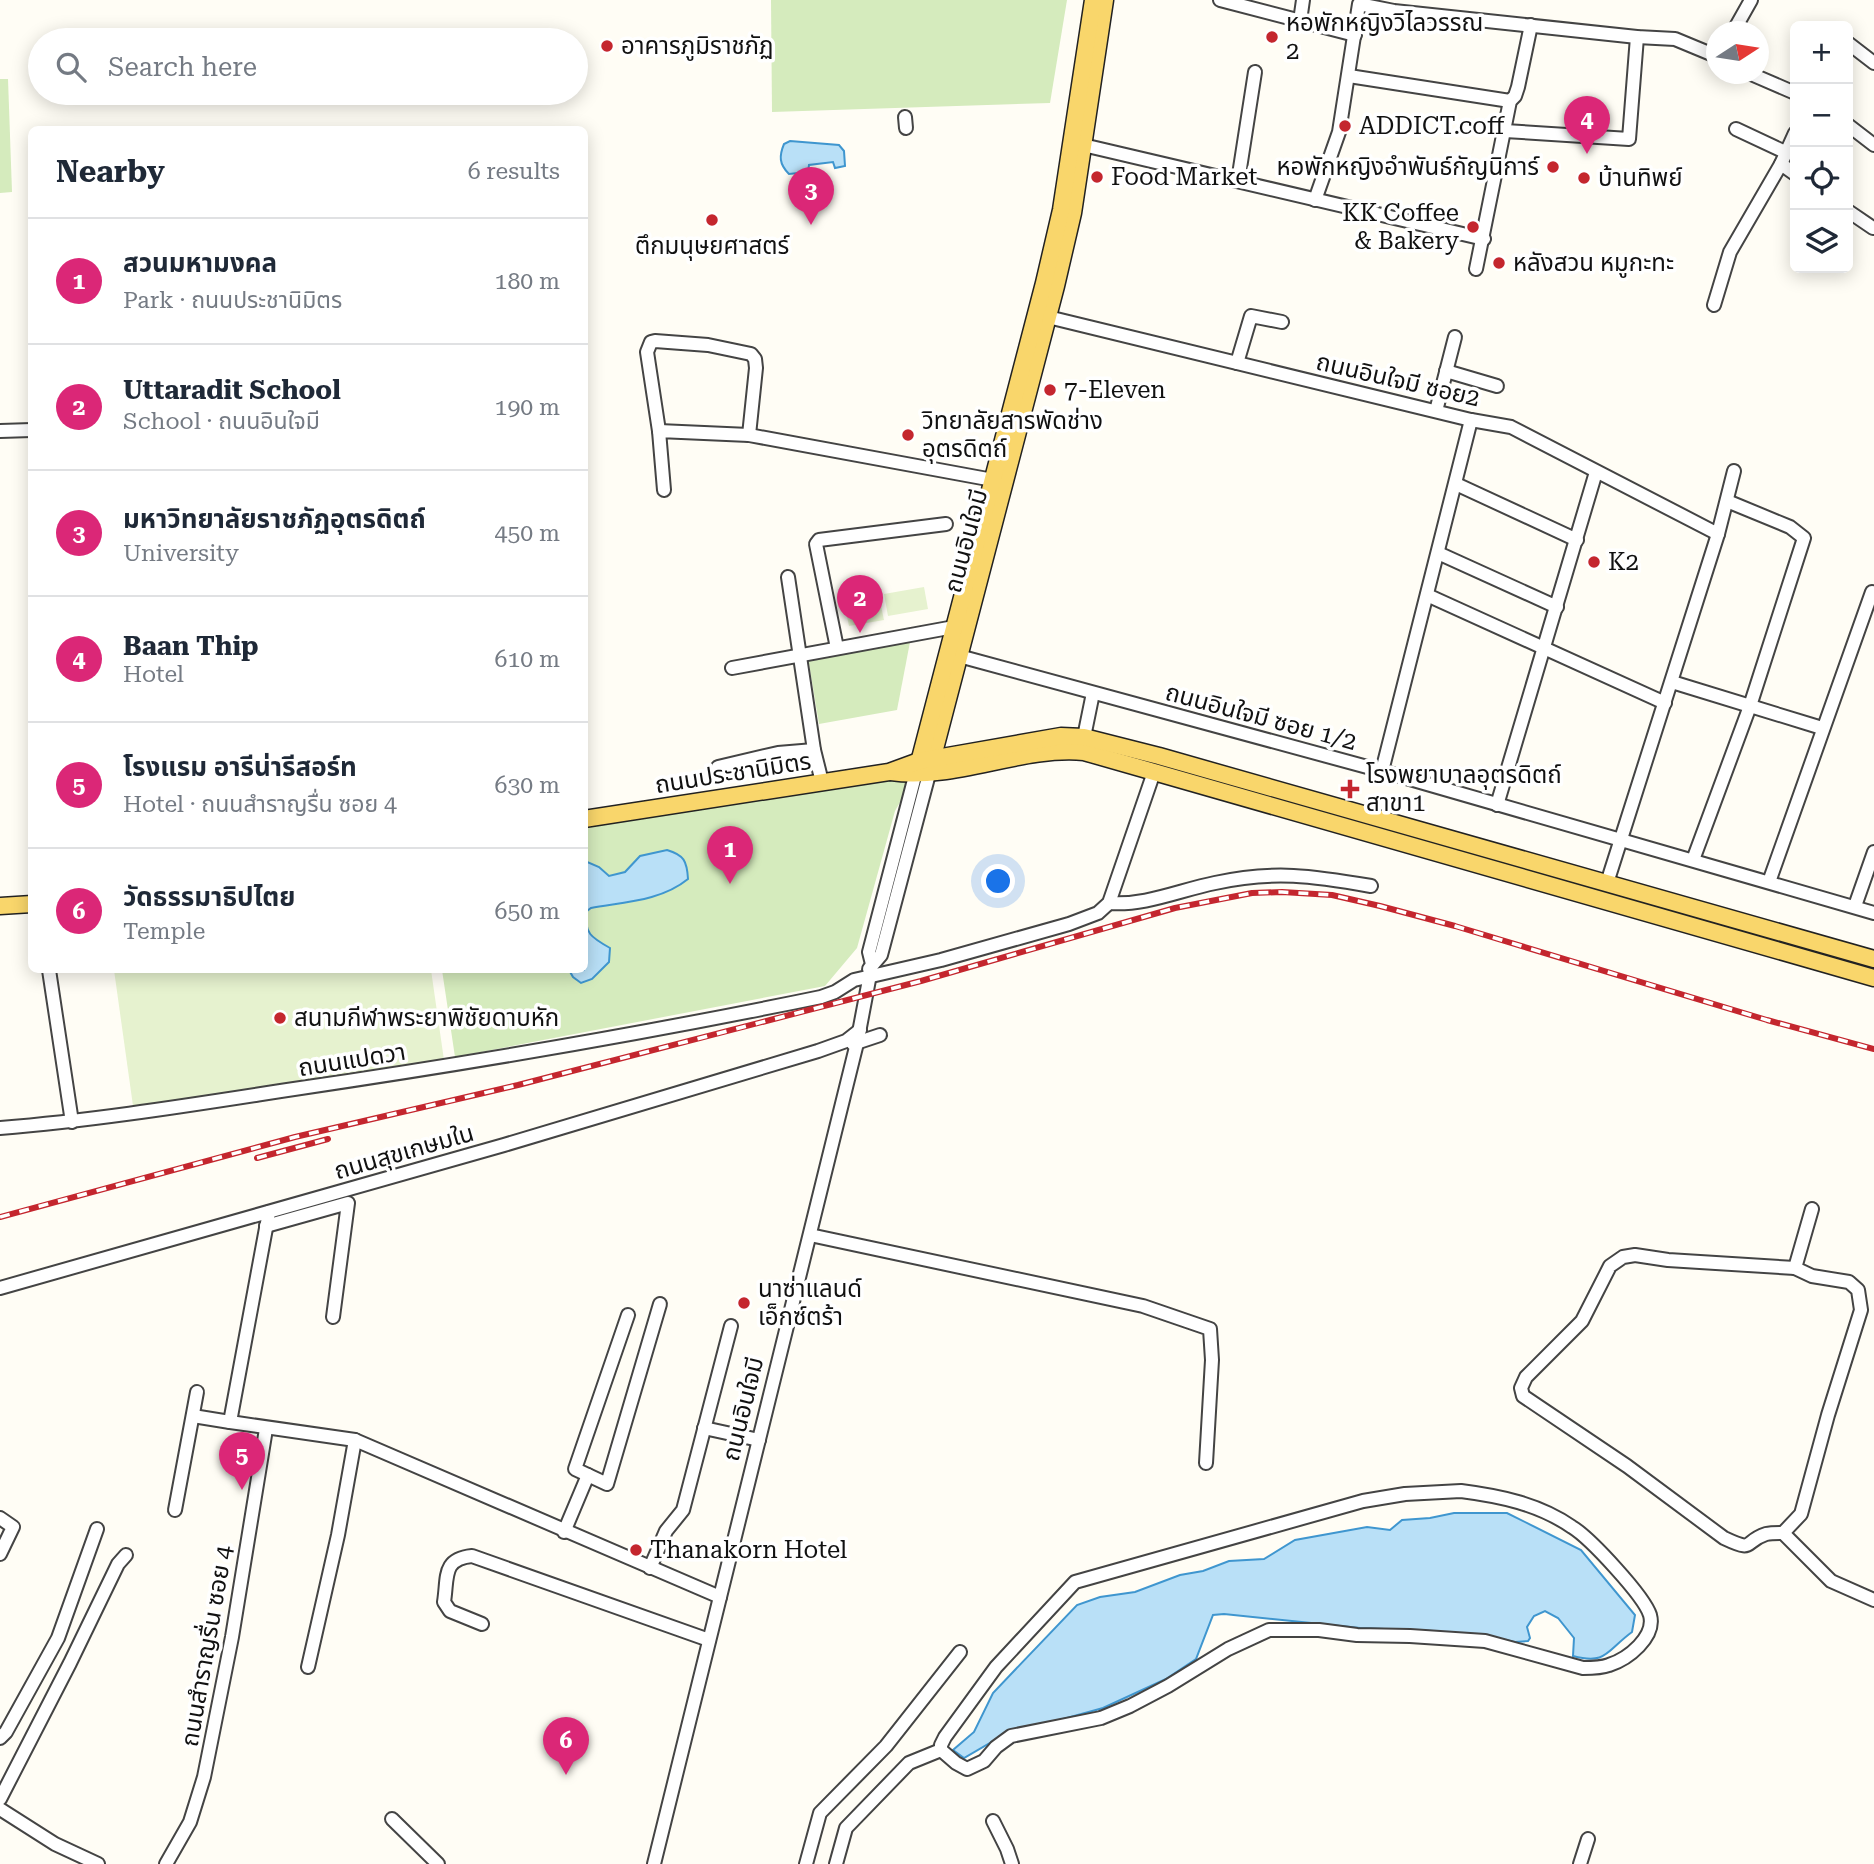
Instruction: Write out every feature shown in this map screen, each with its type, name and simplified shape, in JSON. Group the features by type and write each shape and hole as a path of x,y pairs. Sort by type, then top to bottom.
{"main road":[{"name":"ถนนอินใจมี","path":"1042,316 1093,0"},
{"name":"ถนนอินใจมี","path":"924,767 1042,316 1073,213 1105,0"},
{"name":"ถนนอินใจมี","path":"924,767 959,656 960,629"},
{"path":"924,767 1061,736 1083,737 1159,756 1874,959"},
{"path":"924,767 1073,751 1874,978"},
{"name":"ถนนประชานิมิตร","path":"588,818 924,767"},
{"path":"0,906 28,904"},
{"path":"1841,969 1847,951"}],"street":[{"path":"1220,0 1241,3 1354,35"},
{"path":"1300,21 1303,0"},
{"path":"1739,21 1751,0"},
{"path":"1315,200 1339,132 1359,4 1394,11 1637,37 1675,38 1706,51"},
{"path":"1476,269 1510,101 1516,96 1531,25"},
{"path":"1505,131 1629,139 1637,37"},
{"path":"1853,47 1874,63"},
{"path":"1238,181 1255,72"},
{"path":"1349,76 1510,101"},
{"path":"1769,82 1790,91"},
{"path":"1736,129 1783,158 1790,167"},
{"path":"1853,129 1874,145"},
{"path":"1714,305 1730,252 1790,144"},
{"path":"1083,145 1484,239"},
{"path":"1853,214 1873,228"},
{"name":"ถนนอินใจมี ซอย2","path":"1042,316 1471,420 1511,427 1718,534"},
{"path":"1237,363 1251,317 1282,322"},
{"path":"1436,411 1455,337"},
{"path":"664,490 659,431 647,352 651,342 708,345 751,354 756,368 749,435"},
{"path":"1446,371 1497,386"},
{"path":"1382,771 1471,420"},
{"path":"0,430 28,430"},
{"path":"659,431 749,435 999,482"},
{"path":"1607,883 1718,534 1734,471"},
{"path":"1497,805 1596,472"},
{"path":"1456,484 1577,540"},
{"path":"1693,860 1751,706 1804,538 1790,527 1727,501"},
{"path":"837,648 816,544 819,540 946,524"},
{"path":"1438,553 1557,607"},
{"path":"788,577 814,750 822,782"},
{"path":"1769,882 1872,592"},
{"path":"1427,595 1665,703"},
{"path":"732,668 960,629"},
{"name":"ถนนอินใจมี ซอย 1/2","path":"959,656 1382,771 1874,913"},
{"path":"1672,682 1822,729"},
{"path":"1083,737 1093,693"},
{"path":"718,767 778,753 814,750"},
{"name":"ถนนอินใจมี","path":"654,1864 853,1060 871,970 881,955 924,767"},
{"path":"850,983 871,970 941,960 1069,924 1098,913 1110,903 1154,772"},
{"path":"1855,906 1874,852"},
{"path":"1110,903 1129,904 1216,882 1275,874 1317,876 1371,886"},
{"path":"49,973 72,1122"},
{"path":"850,983 862,987 867,994"},
{"name":"ถนนแปดวา","path":"0,1128 72,1122 445,1067 821,996 850,983"},
{"name":"ถนนสุขเกษมใน","path":"0,1288 504,1145 858,1037 880,1035"},
{"name":"ถนนสุขเกษมใน","path":"818,1051 844,1053 853,1060"},
{"path":"266,1226 348,1203 333,1317"},
{"path":"1795,1268 1812,1209"},
{"path":"230,1422 269,1212"},
{"path":"810,1235 1143,1306 1210,1329 1212,1360 1206,1463"},
{"path":"1623,1256 1795,1268 1812,1276 1849,1282 1858,1290 1861,1310 1801,1514 1783,1533 1766,1534 1751,1545 1742,1546 1724,1538 1627,1466 1523,1396 1521,1388 1526,1377 1582,1321 1610,1266 1623,1256"},
{"path":"628,1315 575,1469 607,1484 660,1304"},
{"path":"650,1568 666,1531 682,1510 731,1326"},
{"path":"175,1510 197,1392"},
{"path":"193,1416 266,1429 355,1440 720,1597"},
{"path":"704,1428 759,1440"},
{"name":"ถนนสำราญรื่น ซอย 4","path":"166,1864 190,1822 204,1777 232,1637 266,1429"},
{"path":"308,1667 338,1535 355,1440"},
{"path":"564,1532 588,1475"},
{"path":"1461,1491 1534,1506 1573,1527 1594,1545 1639,1598 1650,1616 1649,1633 1635,1651 1612,1664 1598,1668 1583,1668 1485,1641 1357,1635 1320,1630 1269,1630 1228,1649 1130,1706 1101,1718 1012,1736 996,1747 984,1761 967,1769 941,1750 945,1737 996,1667 1075,1582 1363,1501 1405,1494 1461,1491"},
{"path":"0,1518 13,1527 0,1554"},
{"path":"0,1738 6,1732 58,1638 97,1529"},
{"path":"1783,1533 1831,1581 1874,1600"},
{"path":"0,1798 118,1564 126,1555"},
{"path":"482,1624 450,1611 444,1602 454,1559 472,1556 709,1640"},
{"path":"806,1864 820,1813 886,1746 960,1652"},
{"path":"836,1864 846,1828 909,1763 941,1750"},
{"path":"0,1809 55,1844 98,1864"},
{"path":"393,1819 438,1864"},
{"path":"993,1821 1012,1864"},
{"path":"1580,1864 1588,1839"}],"green space":[{"path":"771,0 1067,0 1050,103 772,112"},
{"path":"0,79 8,79 12,192 0,193"},
{"path":"876,582 884,620 849,626 841,588"},
{"path":"924,587 928,609 888,616 884,594"},
{"path":"910,642 897,710 819,724 808,658"},
{"path":"915,776 895,811 857,948 825,986 455,1057 442,973 588,973 588,820"},
{"name":"สนามกีฬาพระยาพิชัยดาบหัก","path":"114,973 431,973 445,1067 134,1113"}],"water":[{"path":"790,141 839,145 844,151 845,166 835,168 833,162 809,165 808,172 789,174 783,167 781,156 784,144"},
{"path":"667,850 677,854 684,860 688,879 654,896 588,910 588,862 609,876 625,872 640,856"},
{"path":"588,930 594,938 610,948 609,962 592,979 581,983 571,973 588,973"},
{"path":"1454,1513 1507,1513 1581,1550 1635,1615 1632,1632 1606,1654 1593,1659 1573,1656 1574,1638 1558,1618 1545,1611 1534,1616 1527,1627 1530,1638 1528,1641 1515,1642 1433,1631 1360,1628 1213,1615 1196,1659 1166,1679 1103,1708 1002,1736 964,1758 953,1750 974,1732 993,1693 1077,1605 1100,1597 1135,1592 1229,1561 1264,1559 1295,1540 1367,1527 1390,1530 1402,1520"}],"railway":[{"path":"0,1217 295,1137 518,1085 921,981 1175,908 1252,893 1332,895 1380,906 1874,1049"},
{"path":"257,1158 328,1139"}],"place":[{"name":"หอพักหญิงวิไลวรรณ 2","path":"1272,37"},
{"name":"อาคารภูมิราชภัฏ","path":"607,46"},
{"name":"ADDICT.coff","path":"1345,126"},
{"name":"Baan Thip","path":"1587,154"},
{"name":"หอพักหญิงอำพันธ์กัญนิการ์","path":"1553,167"},
{"name":"Food Market","path":"1097,177"},
{"name":"บ้านทิพย์","path":"1584,178"},
{"name":"ตึกมนุษยศาสตร์","path":"712,220"},
{"name":"มหาวิทยาลัยราชภัฏอุตรดิตถ์","path":"811,225"},
{"name":"KK Coffee & Bakery","path":"1473,227"},
{"name":"หลังสวน หมูกะทะ","path":"1499,263"},
{"name":"7-Eleven","path":"1050,390"},
{"name":"วิทยาลัยสารพัดช่าง อุตรดิตถ์","path":"908,435"},
{"name":"K2","path":"1594,562"},
{"name":"Uttaradit School","path":"860,633"},
{"name":"โรงพยาบาลอุตรดิตถ์ สาขา1","path":"1350,789"},
{"name":"สวนมหามงคล","path":"730,884"},
{"name":"สนามกีฬาพระยาพิชัยดาบหัก","path":"280,1018"},
{"name":"นาซ่าแลนด์ เอ็กซ์ตร้า","path":"744,1303"},
{"name":"โรงแรม อารีน่ารีสอร์ท","path":"242,1490"},
{"name":"Thanakorn Hotel","path":"636,1550"},
{"name":"วัดธรรมาธิปไตย","path":"566,1775"}]}
